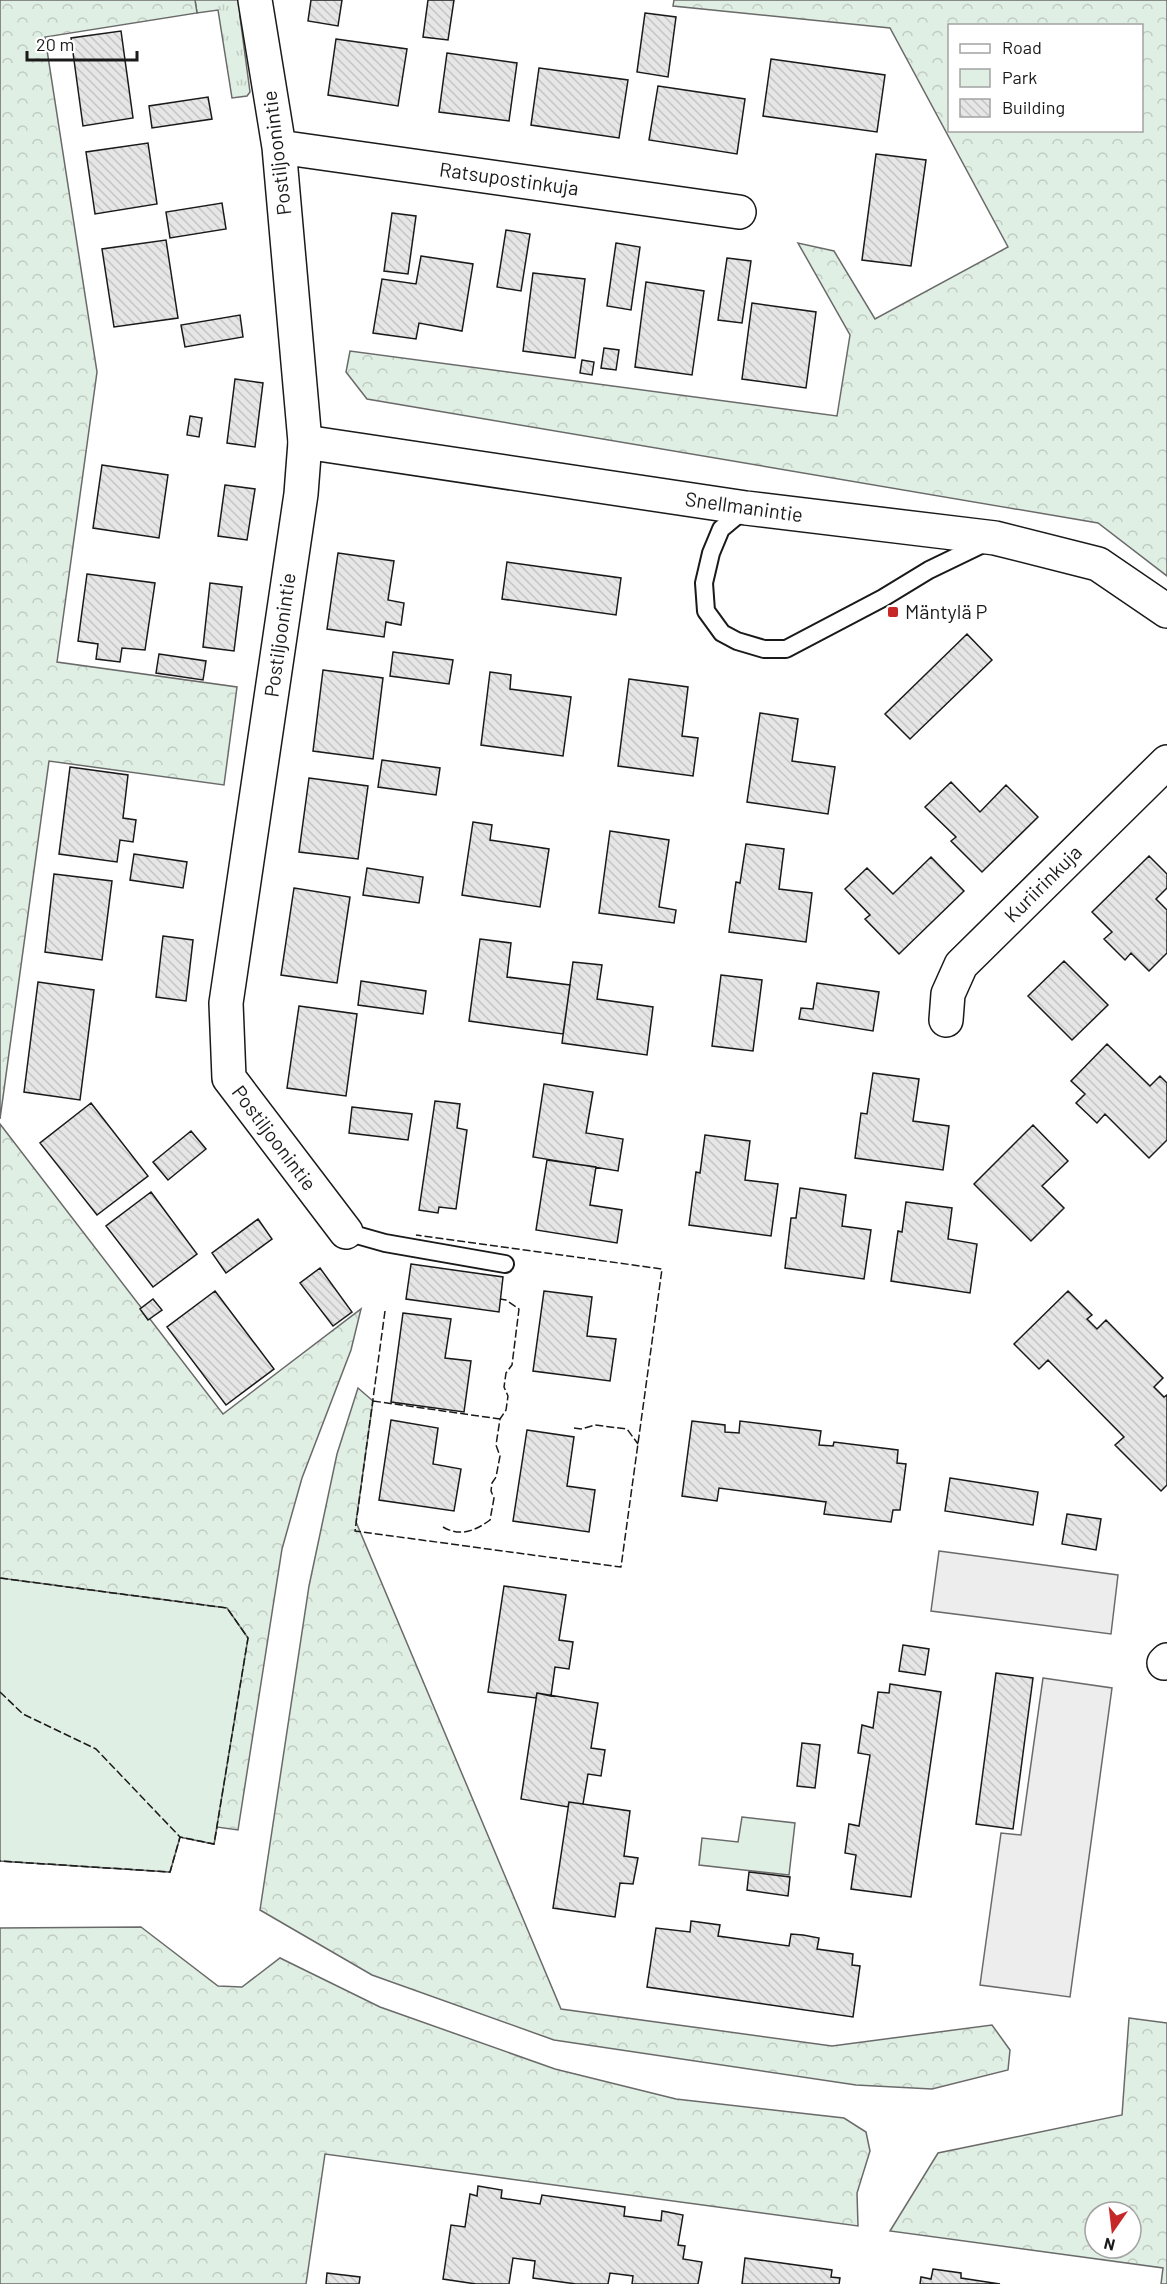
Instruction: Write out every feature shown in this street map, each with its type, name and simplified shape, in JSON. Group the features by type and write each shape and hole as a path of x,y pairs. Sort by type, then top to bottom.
{"street":[{"name":"Postiljoonintie","path":"255,0 279,147 305,442 301,494 226,1003 229,1078 346,1232"},
{"name":"Ratsupostinkuja","path":"279,147 739,212"},
{"name":"Snellmanintie","path":"305,442 746,508 995,538 1098,564 1167,611"},
{"name":"Kuriirinkuja","path":"946,1020 948,994 961,965 1167,762"}],"lane":[{"path":"746,508 721,529 711,553 704,583 706,611 722,633 764,650 786,649 883,598 929,570 995,538"},
{"path":"346,1232 385,1244 504,1264"}],"green space":[{"path":"0,0 195,0 197,13 45,37 97,372 57,662 237,687 224,785 49,761 0,1119"},
{"path":"195,0 240,0 240,17 250,92 247,96 232,98 218,10 197,13"},
{"path":"674,0 1167,0 1167,576 1098,523 367,399 346,372 350,351 837,416 850,335 798,243 834,251 875,319 1008,247 890,28 673,6"},
{"path":"0,1124 223,1414 361,1309 351,1350 302,1478 282,1549 238,1830 217,1827 214,1844 180,1837 170,1872 0,1861"},
{"path":"358,1388 373,1401 356,1522 561,2009 832,2046 992,2025 1010,2050 1008,2070 932,2089 856,2085 554,2040 372,1975 260,1910 309,1586 337,1454"},
{"path":"0,1578 227,1608 248,1638 214,1844 180,1837 170,1872 0,1861"},
{"path":"742,1817 795,1823 789,1875 699,1865 702,1838 738,1842"},
{"path":"141,1927 218,1986 242,1987 280,1958 380,2007 555,2069 676,2099 844,2118 866,2132 870,2151 857,2193 858,2226 325,2154 306,2284 0,2284 0,1928"},
{"path":"1129,2018 1167,2023 1167,2284 1161,2284 1163,2268 1104,2260 1143,2260 1143,2200 1083,2200 1083,2257 890,2231 938,2153 1122,2115"}],"shaded area":[{"path":"939,1551 1118,1575 1111,1634 931,1611"},
{"path":"1043,1678 1112,1688 1070,1997 980,1985 1001,1833 1021,1835"}],"building":[{"path":"311,0 342,0 338,26 308,21"},
{"path":"428,0 454,0 448,40 423,37"},
{"path":"645,13 676,17 668,77 637,72"},
{"path":"121,31 133,118 83,126 71,38"},
{"path":"336,39 407,49 398,106 328,95"},
{"path":"447,53 517,63 509,121 439,112"},
{"path":"771,59 885,75 877,132 763,116"},
{"path":"539,68 628,80 619,138 531,125"},
{"path":"658,86 745,99 737,154 649,140"},
{"path":"208,97 212,119 152,128 149,106"},
{"path":"148,143 157,204 95,214 86,152"},
{"path":"876,154 926,160 911,266 862,260"},
{"path":"222,203 226,229 170,238 166,212"},
{"path":"392,213 416,216 408,274 384,271"},
{"path":"506,230 530,234 521,291 497,287"},
{"path":"166,240 178,318 114,327 102,249"},
{"path":"616,243 640,247 631,310 607,306"},
{"path":"421,256 473,264 462,331 419,323 416,339 373,333 382,279 416,284"},
{"path":"727,258 751,261 742,323 718,320"},
{"path":"533,273 585,279 575,358 523,351"},
{"path":"646,282 704,291 692,375 635,367"},
{"path":"752,303 816,312 806,388 742,379"},
{"path":"240,315 243,337 185,347 181,325"},
{"path":"604,348 619,350 616,370 601,368"},
{"path":"582,360 594,362 592,375 580,373"},
{"path":"235,379 263,383 255,447 227,443"},
{"path":"190,416 202,418 199,437 187,435"},
{"path":"102,465 168,475 159,538 93,528"},
{"path":"225,485 255,489 247,540 218,536"},
{"path":"338,553 394,561 388,600 404,603 401,625 386,622 384,637 327,629"},
{"path":"507,562 621,578 616,615 502,599"},
{"path":"87,574 155,583 145,650 122,648 120,662 96,659 98,644 78,641"},
{"path":"210,583 242,587 234,651 203,647"},
{"path":"967,634 992,660 910,739 885,714"},
{"path":"393,652 453,660 449,684 390,676"},
{"path":"159,654 206,661 203,680 156,673"},
{"path":"323,670 383,678 373,759 313,751"},
{"path":"490,672 511,675 510,689 571,697 563,756 481,745"},
{"path":"629,679 688,687 682,736 698,738 693,776 618,766"},
{"path":"760,713 798,719 792,761 835,767 828,814 747,802"},
{"path":"382,760 440,768 436,795 378,787"},
{"path":"70,767 128,775 123,818 136,820 133,842 120,840 117,862 59,854"},
{"path":"309,778 368,786 358,859 299,852"},
{"path":"951,782 980,812 1006,785 1038,817 982,872 951,841 956,837 925,807"},
{"path":"473,822 492,825 490,840 549,849 540,907 462,895"},
{"path":"610,831 669,840 659,907 676,910 674,923 599,913"},
{"path":"746,844 784,849 779,889 812,893 806,942 729,932 736,882 740,883"},
{"path":"134,854 187,862 183,888 130,880"},
{"path":"1149,856 1167,874 1167,888 1156,899 1167,910 1167,953 1149,971 1131,953 1125,960 1104,939 1112,932 1092,912"},
{"path":"931,857 964,891 899,954 865,919 870,915 845,889 867,868 893,894"},
{"path":"367,868 423,877 419,903 363,895"},
{"path":"54,874 112,881 102,960 45,952"},
{"path":"294,888 350,897 337,983 281,975"},
{"path":"163,936 193,940 186,1001 156,997"},
{"path":"480,939 511,943 507,977 570,985 563,1034 469,1021"},
{"path":"1064,961 1108,1005 1072,1040 1028,996"},
{"path":"573,962 602,965 597,999 653,1007 647,1055 562,1043"},
{"path":"721,975 762,980 753,1051 712,1046"},
{"path":"361,981 426,991 423,1014 358,1005"},
{"path":"38,982 94,990 80,1100 24,1092"},
{"path":"817,983 879,992 873,1031 799,1019 801,1008 813,1009"},
{"path":"299,1006 357,1014 346,1096 287,1088"},
{"path":"1107,1044 1150,1086 1160,1076 1167,1083 1167,1140 1149,1158 1105,1114 1097,1123 1076,1103 1085,1094 1071,1081"},
{"path":"873,1073 919,1079 913,1121 949,1126 943,1170 855,1158 861,1113 867,1114"},
{"path":"544,1084 593,1092 586,1133 623,1139 618,1171 533,1157"},
{"path":"435,1101 460,1104 457,1128 467,1130 456,1209 439,1207 438,1213 419,1210"},
{"path":"91,1103 148,1176 97,1215 40,1143"},
{"path":"352,1107 412,1114 408,1140 349,1133"},
{"path":"1033,1125 1068,1161 1042,1186 1064,1208 1031,1241 974,1184"},
{"path":"191,1131 206,1149 168,1180 153,1162"},
{"path":"705,1135 750,1141 745,1180 778,1184 771,1236 689,1225 696,1172 700,1173"},
{"path":"547,1160 596,1167 590,1205 622,1210 617,1243 536,1230"},
{"path":"800,1188 846,1195 842,1226 871,1230 864,1279 785,1268 791,1218 796,1218"},
{"path":"151,1192 197,1254 153,1287 106,1226"},
{"path":"906,1202 952,1208 948,1239 977,1244 970,1293 891,1281 898,1231 902,1232"},
{"path":"258,1219 272,1239 226,1273 212,1253"},
{"path":"411,1264 503,1277 499,1312 406,1299"},
{"path":"320,1268 352,1312 333,1326 300,1283"},
{"path":"215,1291 274,1369 226,1405 167,1327"},
{"path":"544,1291 592,1297 587,1336 616,1339 610,1381 533,1371"},
{"path":"1068,1291 1092,1315 1087,1319 1097,1329 1106,1320 1163,1378 1154,1387 1164,1397 1167,1395 1167,1485 1161,1491 1115,1445 1124,1437 1048,1360 1039,1369 1014,1344"},
{"path":"153,1299 162,1310 148,1320 140,1309"},
{"path":"403,1313 451,1319 445,1358 471,1361 464,1412 391,1402"},
{"path":"391,1420 438,1428 433,1464 461,1469 454,1511 379,1500"},
{"path":"692,1421 725,1425 725,1432 739,1433 740,1421 821,1431 819,1445 833,1446 834,1442 898,1450 897,1463 906,1464 900,1510 893,1510 891,1522 824,1514 826,1502 719,1488 717,1501 682,1496"},
{"path":"527,1430 574,1437 567,1486 595,1490 589,1532 513,1521"},
{"path":"950,1478 1038,1492 1033,1525 945,1511"},
{"path":"1067,1514 1101,1519 1096,1550 1062,1544"},
{"path":"504,1586 566,1595 559,1640 573,1642 569,1669 555,1667 551,1696 537,1693 536,1698 488,1692"},
{"path":"903,1645 929,1649 925,1675 899,1671"},
{"path":"996,1673 1033,1678 1013,1829 976,1824"},
{"path":"890,1684 941,1692 911,1897 851,1889 856,1855 845,1853 849,1824 859,1826 870,1755 858,1753 862,1725 873,1728 878,1692 889,1693"},
{"path":"537,1693 598,1703 591,1748 605,1750 601,1776 588,1774 583,1804 569,1802 568,1807 521,1799"},
{"path":"802,1743 820,1745 815,1788 797,1786"},
{"path":"569,1802 630,1811 624,1856 638,1858 633,1884 620,1883 615,1917 553,1908"},
{"path":"749,1872 790,1877 788,1896 747,1890"},
{"path":"691,1921 720,1925 718,1936 789,1946 791,1934 803,1935 819,1938 817,1949 853,1954 852,1965 860,1966 853,2017 647,1987 656,1928 690,1932"},
{"path":"478,2186 502,2190 501,2198 540,2204 542,2195 625,2207 624,2216 661,2221 662,2211 683,2215 678,2245 685,2246 683,2259 702,2262 698,2284 632,2284 633,2276 610,2273 608,2284 576,2284 533,2278 535,2261 513,2258 509,2284 476,2284 443,2279 451,2225 465,2227 470,2194 477,2196"},
{"path":"745,2258 832,2270 831,2277 840,2278 839,2284 742,2284"},
{"path":"933,2269 961,2273 961,2278 1000,2284 920,2284 921,2277 931,2279"},
{"path":"327,2273 360,2277 359,2284 326,2284"}],"fence":[{"path":"385,1311 355,1531 621,1567 662,1269 416,1235"},
{"path":"443,1527 461,1532 479,1527 490,1520 494,1498 491,1491 492,1483 496,1477 500,1456 496,1445 500,1419 506,1410 508,1396 504,1387 506,1373 512,1365 519,1309 506,1300 500,1299"},
{"path":"373,1401 500,1419"},
{"path":"574,1428 581,1429 595,1425 627,1429 638,1444"},
{"path":"0,1578 227,1608 248,1638 214,1844 180,1837 170,1872 0,1861"},
{"path":"0,1692 23,1714 96,1749 180,1837"}],"place":[{"name":"Mäntylä P","path":"893,612"}]}
